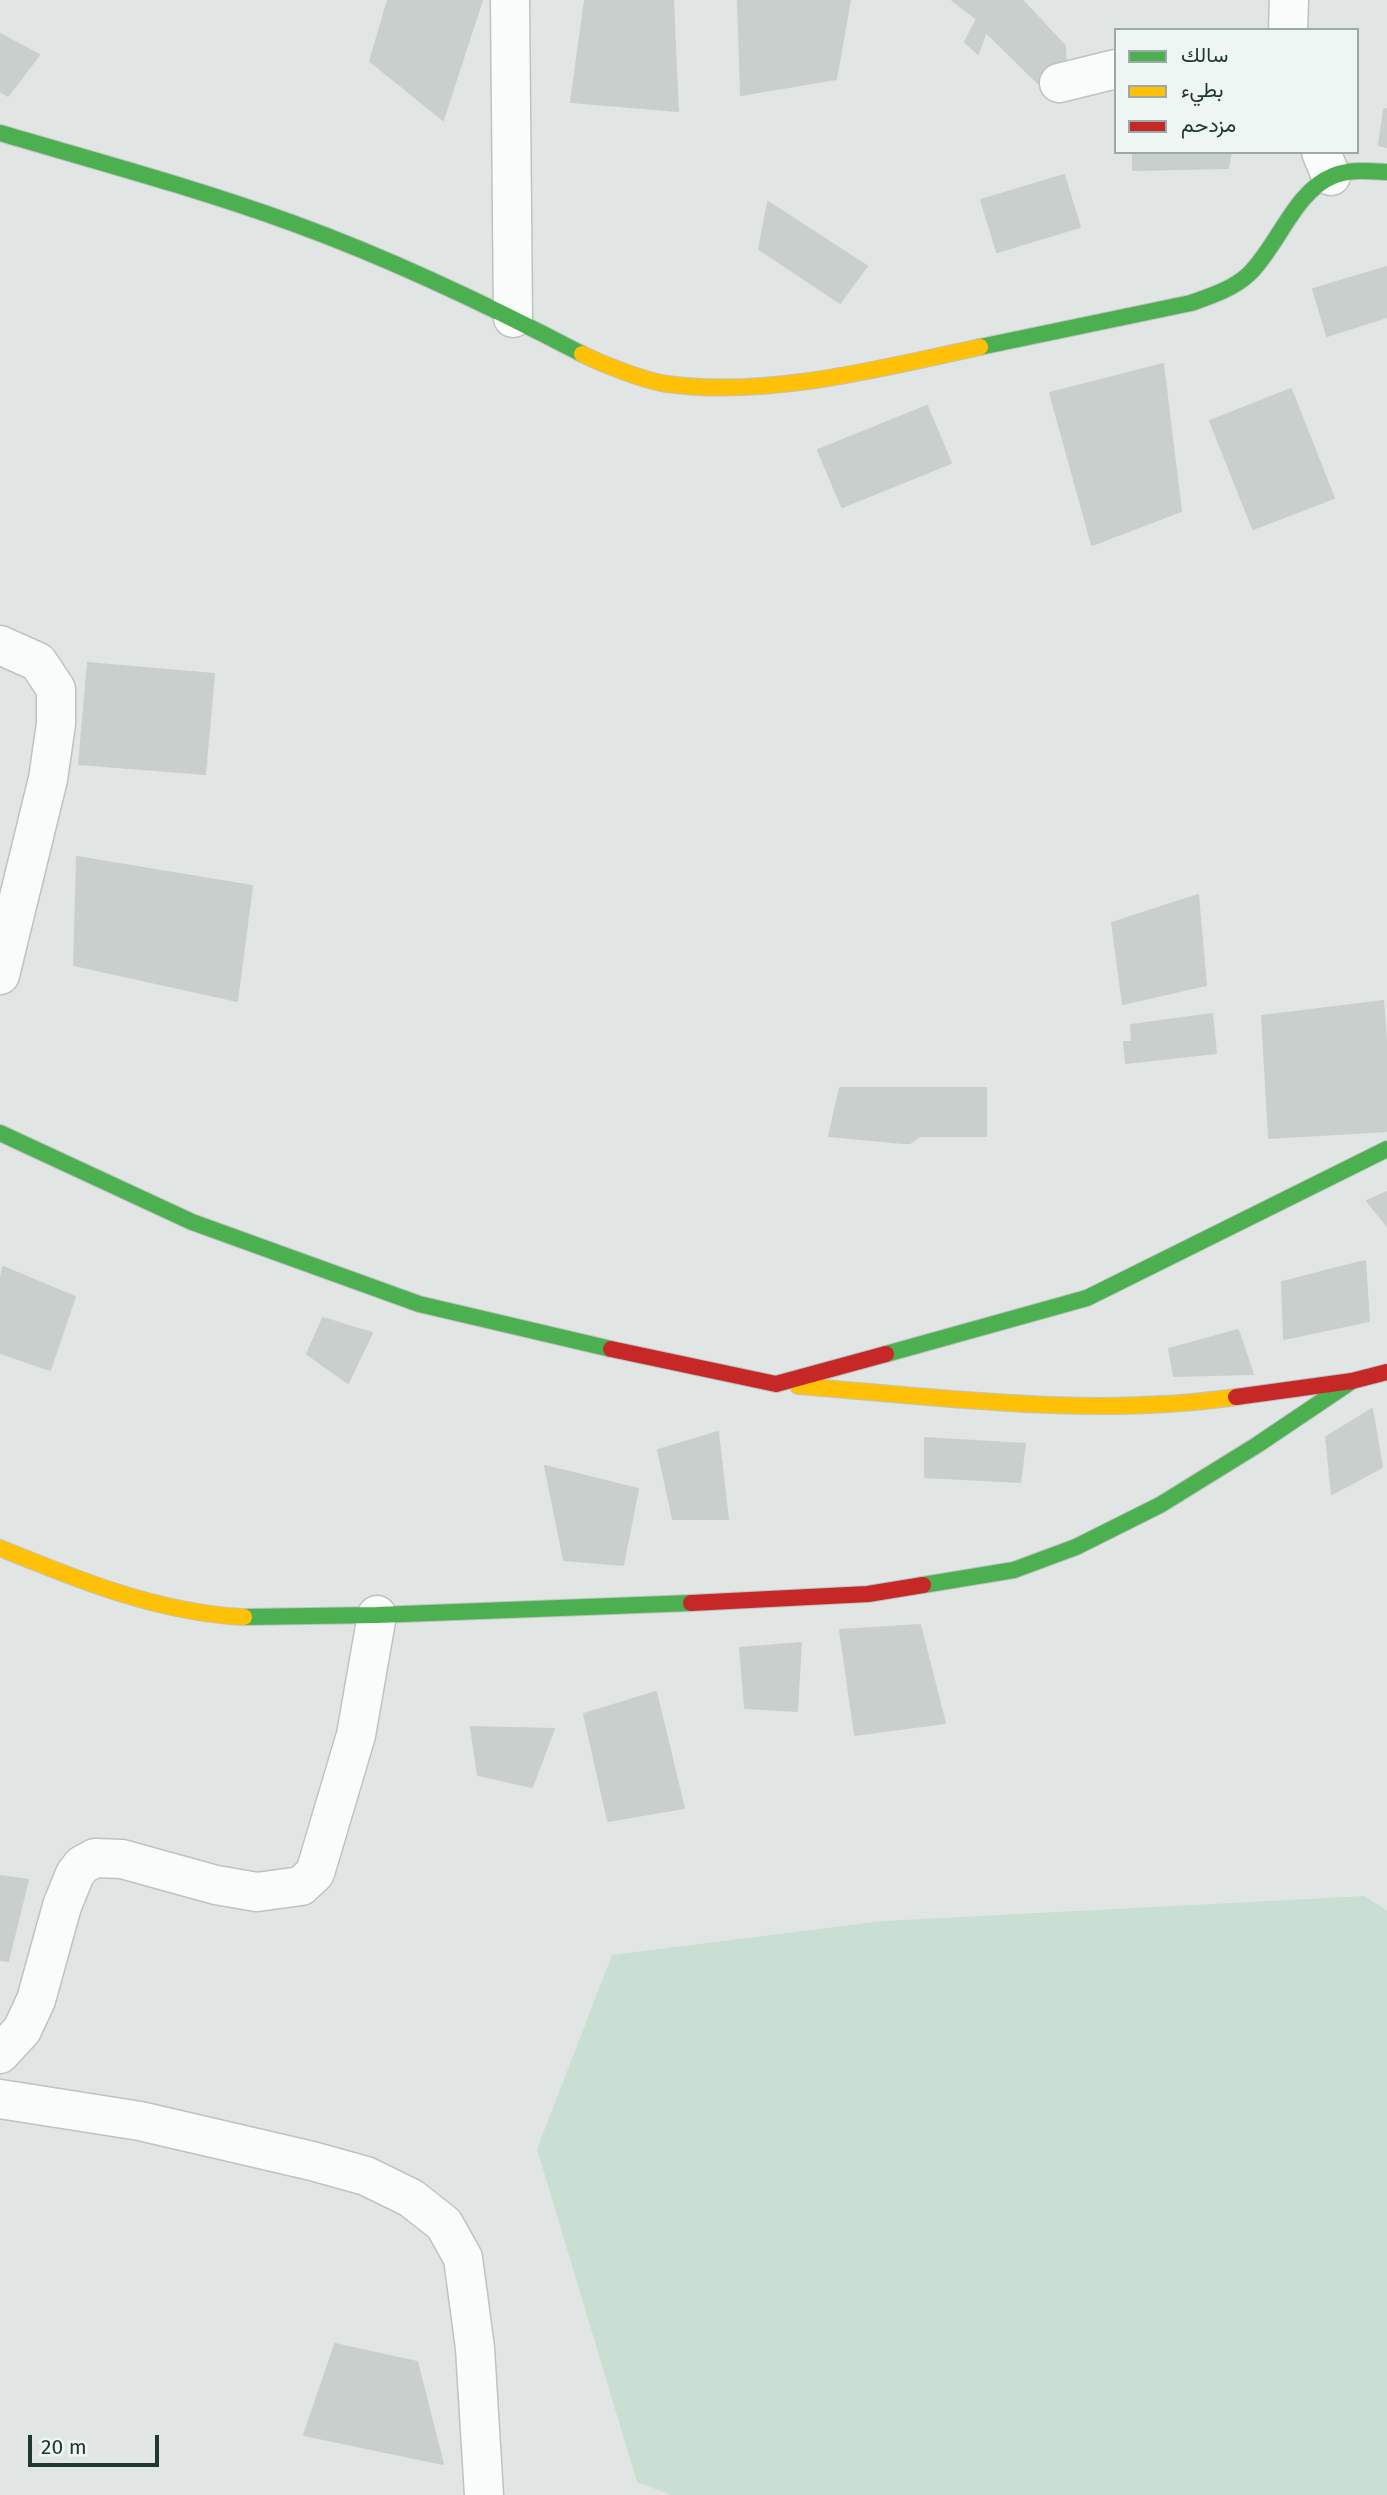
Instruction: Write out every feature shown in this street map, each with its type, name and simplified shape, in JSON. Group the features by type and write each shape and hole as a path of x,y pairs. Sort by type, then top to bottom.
{"street":[{"path":"510,0 513,318"},
{"path":"1059,83 1114,69"},
{"path":"0,133 166,181 295,224 414,271 594,360 664,384 721,389 844,376 1191,303 1224,292 1249,274 1274,245 1294,212 1320,184 1326,164 1357,171 1387,172"},
{"path":"0,645 38,662 56,689 56,724 48,779 0,975"},
{"path":"0,1133 192,1222 419,1304 776,1384 1067,1408 1211,1401 1352,1381 1387,1372"},
{"path":"776,1384 1087,1298 1387,1149"},
{"path":"0,1548 99,1588 221,1616 377,1615 868,1594 1014,1570 1076,1547 1160,1505 1257,1445 1352,1381"},
{"path":"0,2054 22,2030 36,2000 62,1906 75,1874 82,1865 96,1858 122,1859 216,1885 257,1892 301,1886 315,1873 356,1735 377,1615"},
{"path":"0,2099 140,2121 366,2176 411,2198 444,2224 463,2258 475,2348 484,2495"}],"green space":[{"path":"1365,1896 1387,1911 1387,2495 671,2495 637,2482 537,2149 612,1955 883,1921"}],"building":[{"path":"388,0 482,0 443,120 370,61"},
{"path":"585,0 673,0 678,111 571,102"},
{"path":"738,0 850,0 836,79 741,95"},
{"path":"952,0 1022,0 1065,46 1066,71 1052,65 1041,86 986,32 978,54 965,42 977,19"},
{"path":"0,34 39,55 8,96 0,91"},
{"path":"1387,109 1387,147 1379,145 1384,110"},
{"path":"1133,154 1231,154 1228,168 1133,170"},
{"path":"1064,175 1080,227 997,252 981,200"},
{"path":"768,202 867,266 840,303 759,249"},
{"path":"1387,267 1387,317 1327,336 1313,289"},
{"path":"1163,364 1181,511 1092,545 1050,393"},
{"path":"1291,389 1334,498 1253,529 1210,421"},
{"path":"927,406 951,463 842,507 818,450"},
{"path":"88,663 214,674 205,774 79,764"},
{"path":"77,857 252,886 237,1001 74,965"},
{"path":"1198,895 1206,985 1123,1004 1112,923"},
{"path":"1383,1001 1387,1053 1387,1131 1269,1138 1262,1016"},
{"path":"1212,1014 1216,1053 1126,1063 1124,1042 1132,1042 1131,1025"},
{"path":"840,1088 986,1088 986,1136 920,1136 910,1143 902,1143 829,1136"},
{"path":"1387,1192 1387,1226 1367,1201"},
{"path":"1365,1261 1369,1321 1284,1339 1282,1282"},
{"path":"3,1267 75,1297 50,1370 0,1353 0,1281"},
{"path":"323,1318 372,1333 348,1383 307,1354"},
{"path":"1238,1330 1253,1374 1174,1376 1169,1349"},
{"path":"1372,1409 1382,1467 1332,1494 1326,1437"},
{"path":"718,1432 728,1519 673,1519 658,1450"},
{"path":"925,1438 1025,1444 1020,1482 925,1477"},
{"path":"545,1466 638,1489 623,1565 564,1560"},
{"path":"920,1625 945,1723 855,1735 840,1630"},
{"path":"801,1643 797,1711 745,1708 740,1648"},
{"path":"656,1692 684,1808 608,1821 584,1714"},
{"path":"471,1727 554,1729 532,1787 478,1775"},
{"path":"0,1876 28,1880 8,1961 0,1960"},
{"path":"335,2344 417,2362 443,2464 304,2435"}],"traffic: fast":[{"path":"0,133 186,187 332,238 440,284 582,354"},
{"path":"980,347 1191,303 1221,292 1249,274 1297,206 1320,183 1346,172 1387,172"},
{"path":"0,1133 192,1222 419,1304 611,1349"},
{"path":"886,1354 1087,1298 1387,1149"},
{"path":"923,1585 1014,1570 1076,1547 1160,1505 1257,1445 1352,1381"},
{"path":"244,1617 377,1615 691,1603"}],"traffic: slow":[{"path":"582,354 624,372 667,384 745,387 825,379 980,347"},
{"path":"798,1386 1072,1406 1127,1406 1236,1397"},
{"path":"0,1548 89,1583 150,1602 244,1617"}],"traffic: jam":[{"path":"611,1349 776,1384 886,1354"},
{"path":"1236,1397 1352,1381 1387,1372"},
{"path":"691,1603 868,1594 923,1585"}]}
